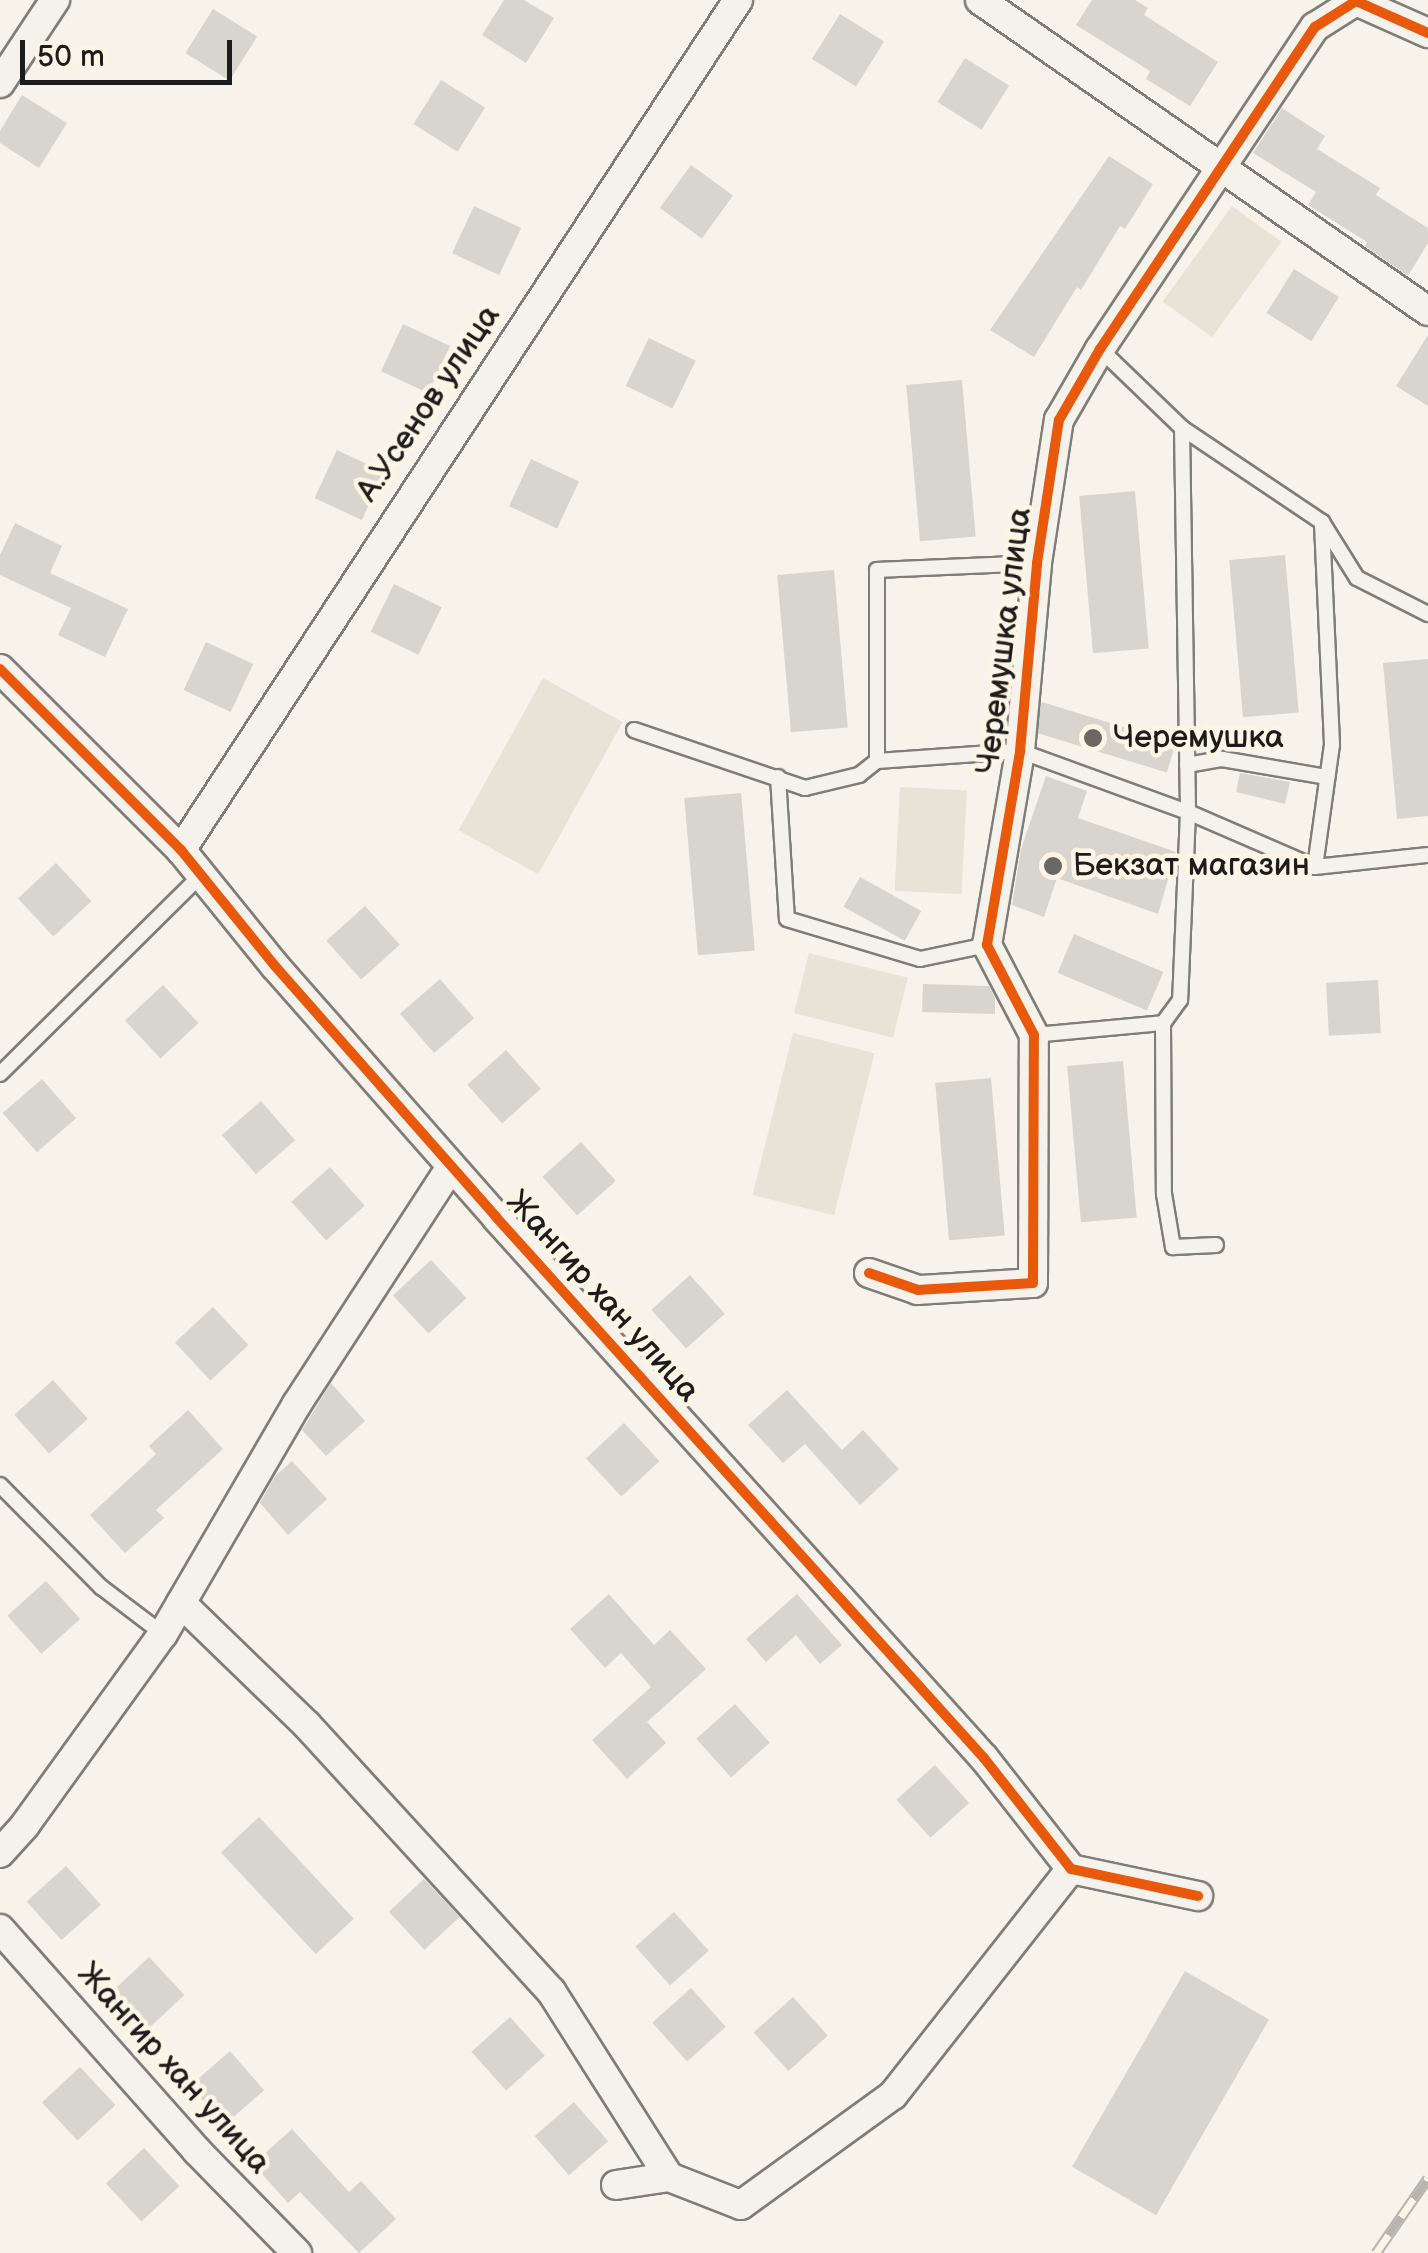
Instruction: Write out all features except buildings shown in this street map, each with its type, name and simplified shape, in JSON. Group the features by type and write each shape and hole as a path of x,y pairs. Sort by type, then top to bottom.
{"street":[{"path":"0,83 54,0"},
{"name":"А.Усенов улица","path":"182,850 738,0"},
{"name":"Черемушка улица","path":"987,946 1020,751 1037,563 1059,420 1100,349 1316,27 1356,1 1428,33"},
{"path":"992,3 1428,311"},
{"name":"Жангир хан улица","path":"1,671 182,850 451,1167 984,1758 1071,1869"},
{"path":"869,1272 918,1290 1033,1283 1034,1035 987,946"},
{"path":"0,1853 26,1825 164,1634 297,1404 451,1167"},
{"path":"182,1603 307,1725 550,1992 669,2177"},
{"path":"616,2186 669,2177 741,2205 893,2095 1071,1869 1198,1896"},
{"name":"Жангир хан улица","path":"0,1929 197,2151 297,2253"}],"lane":[{"path":"1100,349 1182,428 1322,522 1356,578 1428,614"},
{"path":"1182,428 1188,812 1180,1000 1163,1023 1164,1194 1173,1247 1216,1245"},
{"path":"1316,867 1332,744 1322,522"},
{"path":"877,762 877,570 1037,563"},
{"path":"634,730 805,788 860,774 877,762 1020,751 1188,812 1316,867 1428,855"},
{"path":"1187,765 1222,760 1327,777"},
{"path":"778,778 787,919 920,959 987,946"},
{"path":"0,1074 201,875"},
{"path":"1034,1035 1163,1023"},
{"path":"0,1485 101,1586 164,1634"}],"shaded area":[{"path":"1232,206 1281,242 1212,337 1163,301"},
{"path":"543,678 623,722 538,874 459,830"},
{"path":"900,787 967,791 961,894 895,891"},
{"path":"809,953 908,978 893,1038 794,1013"},
{"path":"793,1033 875,1053 834,1215 753,1195"}],"railway":[{"path":"1376,2253 1428,2178"}],"cycle path":[{"path":"869,1273 918,1290 1033,1283 1034,1035 987,945 1020,751 1037,563 1059,420 1100,349 1315,27 1356,1 1428,33"},
{"path":"0,669 181,850 275,966 496,1217 984,1758 1071,1869 1198,1896"}],"place":[{"name":"Черемушка","path":"1093,738"},
{"name":"Бекзат магазин","path":"1053,866"}]}
